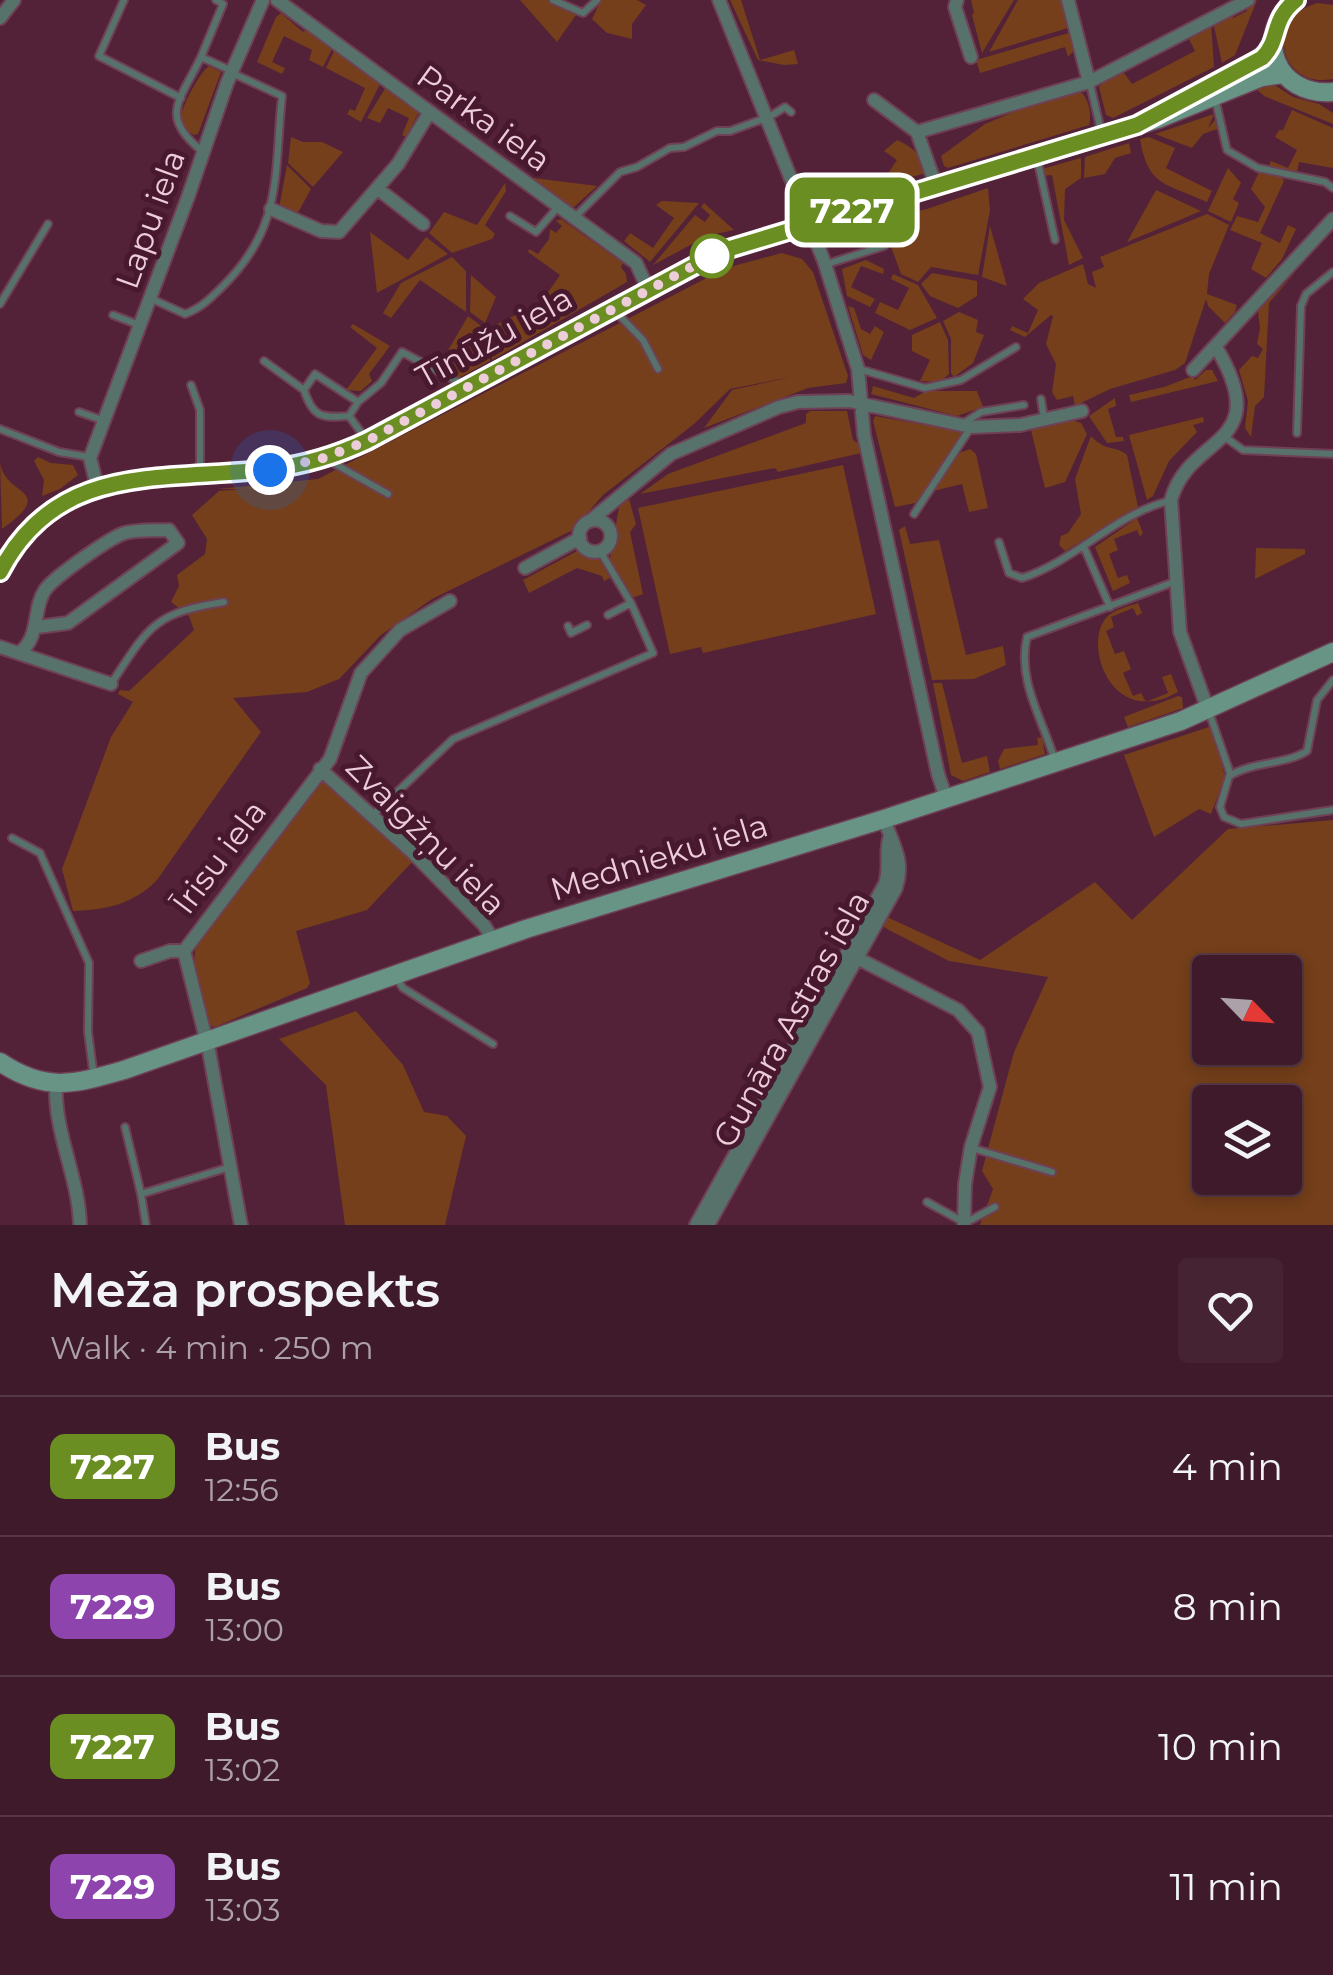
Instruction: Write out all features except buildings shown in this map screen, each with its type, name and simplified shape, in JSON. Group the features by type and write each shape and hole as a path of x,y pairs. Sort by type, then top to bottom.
{"main road":[{"path":"1290,2 1273,34 1273,48 1283,74 1293,84 1328,97"},
{"name":"Tīnūžu iela","path":"1137,125 1241,71 1273,48"},
{"name":"Tīnūžu iela","path":"2,558 60,503 97,486 270,470 324,458 367,441 722,251 1103,136 1262,78 1283,74"},
{"name":"Mednieku iela","path":"56,1085 94,1078 207,1042 493,940 887,828 946,798 1208,710 1333,652"},
{"path":"0,1062 22,1075 56,1085"}],"street":[{"path":"0,18 14,0"},
{"name":"Lapu iela","path":"90,458 263,0"},
{"name":"Parka iela","path":"277,0 636,263 648,288"},
{"path":"718,0 769,117 825,264 858,369 860,402 946,798"},
{"path":"957,0 971,57"},
{"path":"1068,0 1089,82"},
{"path":"917,132 1089,82 1212,22 1248,0"},
{"path":"874,100 917,132 936,186"},
{"path":"271,209 321,231 339,232 398,164 429,113"},
{"path":"378,189 423,224"},
{"path":"1193,370 1333,219"},
{"path":"1208,710 1180,632 1171,500 1192,464 1224,436 1235,418 1235,390 1216,347"},
{"path":"616,500 608,526 610,542 600,551 584,547 580,538 582,528 671,454 778,408 829,399 860,402 966,426 1020,425 1082,412"},
{"path":"90,458 97,486"},
{"path":"590,521 602,521 608,526"},
{"path":"19,653 36,627 44,592 64,572 123,534 169,530 178,543 68,623 36,627"},
{"path":"525,568 580,538"},
{"name":"Īrisu iela","path":"241,1225 207,1042 184,951 330,759 362,673 400,630 450,601"},
{"path":"0,647 111,684"},
{"name":"Zvaigžņu iela","path":"320,770 373,815 484,926 493,940"},
{"name":"Gunāra Astras iela","path":"708,1225 900,876 897,848 887,828"},
{"name":"Gunāra Astras iela","path":"696,1225 885,884 889,866 887,828"},
{"path":"141,961 170,951 184,951"},
{"path":"857,958 958,1010 978,1032 990,1087 970,1148 965,1224"},
{"path":"56,1085 58,1116 80,1202 80,1225"}],"lane":[{"path":"124,0 99,56 181,98"},
{"path":"203,152 179,130 174,113 223,4 216,0"},
{"path":"553,0 583,13 597,0"},
{"path":"151,299 185,314 201,308 255,249 271,209 282,96 201,57"},
{"path":"1089,82 1103,136"},
{"path":"1214,97 1227,150 1258,168 1310,178 1333,188"},
{"path":"576,218 620,172 670,148 730,131 785,107 791,112"},
{"path":"1036,156 1055,240"},
{"path":"825,264 884,246 873,204"},
{"path":"510,216 536,232 558,206"},
{"path":"0,304 48,224"},
{"path":"1297,433 1301,306 1306,294 1333,272"},
{"path":"612,307 643,340 658,369"},
{"path":"113,315 140,326"},
{"path":"858,369 926,388 961,380 1016,347"},
{"path":"349,416 358,402 382,383 402,352 467,387"},
{"path":"264,361 304,390 309,407 325,418 349,416"},
{"path":"304,390 315,374 358,402"},
{"path":"191,385 200,410 200,475"},
{"path":"1041,399 1044,420"},
{"path":"914,514 966,426 981,412 1024,405"},
{"path":"79,412 103,420"},
{"path":"349,416 367,441"},
{"path":"0,429 59,452 90,458"},
{"path":"1224,436 1243,450 1333,454"},
{"path":"324,458 388,494"},
{"path":"999,542 1009,573 1022,578 1084,547 1144,510 1171,500"},
{"path":"1084,547 1110,607"},
{"path":"373,815 453,739 654,653 631,602 600,551"},
{"path":"1056,763 1028,687 1024,653 1028,637 1174,582"},
{"path":"111,684 149,628 164,617 184,608 224,602"},
{"path":"608,615 631,602"},
{"path":"568,626 571,632 587,626"},
{"path":"1230,776 1257,763 1307,751 1317,700 1333,680"},
{"path":"1208,710 1230,776 1220,807 1224,817 1235,823 1264,822 1333,810"},
{"path":"12,838 40,853 89,963 88,1032 94,1078"},
{"path":"395,975 403,988 493,1044"},
{"path":"125,1127 146,1225"},
{"path":"970,1148 1052,1172"},
{"path":"141,1194 231,1166"},
{"path":"927,1202 965,1224 995,1207"}],"shaded area":[{"path":"520,0 547,0 576,15 557,42"},
{"path":"601,0 637,0 646,5 632,24 632,39 607,33 592,19"},
{"path":"730,0 741,0 760,60 794,50 798,64 758,60"},
{"path":"971,0 1014,0 982,53 972,15"},
{"path":"1018,0 1062,0 1071,27 989,52"},
{"path":"1257,0 1235,55 1222,63 1213,22 1231,12 1233,18 1247,11 1246,4"},
{"path":"1318,3 1333,5 1333,79 1300,74 1285,50 1284,36 1290,22"},
{"path":"281,13 303,32 308,28 333,47 323,67 309,60 312,50 284,36 272,62 285,68 282,74 257,62"},
{"path":"1211,23 1214,67 1113,118 1106,115 1099,87 1107,78 1124,73 1132,84 1195,51 1187,35"},
{"path":"1072,32 1078,46 1068,57 1065,47 980,73 976,60"},
{"path":"335,49 380,84 361,122 347,114 350,109 355,111 365,88 326,68"},
{"path":"209,66 221,72 198,134 194,135 184,128 181,116 192,89"},
{"path":"1270,82 1293,97 1319,104 1333,113 1333,124 1264,96 1252,85"},
{"path":"386,87 419,112 406,137 402,135 409,118 388,108 380,123 367,118"},
{"path":"1079,91 1089,106 1089,125 948,168 944,166 941,156 985,124 1030,105"},
{"path":"1292,110 1333,128 1333,168 1299,162 1297,172 1269,166 1271,161 1288,168 1297,150 1275,137 1283,130"},
{"path":"1214,114 1208,128 1216,119 1220,128 1203,134 1192,148 1155,134"},
{"path":"291,137 303,142 322,142 343,152 313,187 288,163"},
{"path":"1149,137 1175,148 1166,168 1212,191 1207,202 1154,175 1143,155 1140,139"},
{"path":"897,140 916,153 926,173 851,194 850,191 889,172 897,160 884,151"},
{"path":"1129,143 1131,153 1115,158 1105,174 1084,178 1085,157"},
{"path":"1081,158 1081,178 1065,189 1064,220 1083,258 1069,265 1052,175 1043,176 1042,169"},
{"path":"287,165 311,189 296,216 279,208"},
{"path":"1228,168 1241,183 1233,199 1239,203 1231,222 1208,211"},
{"path":"1259,172 1281,176 1284,181 1260,233 1280,243 1288,225 1296,229 1282,259 1266,278 1251,269 1262,243 1230,230 1237,216 1258,222 1265,207 1251,189"},
{"path":"526,177 597,186 574,207 566,206"},
{"path":"505,183 506,191 485,225 495,234 492,239 452,253 429,233 444,212 477,225"},
{"path":"988,188 990,210 978,275 931,267 918,282 901,274 881,219 927,209"},
{"path":"1156,190 1201,211 1127,242"},
{"path":"662,201 699,203 650,262 624,241 630,233 653,248 674,218 656,205"},
{"path":"704,203 734,230 707,236 653,265 695,215 705,222 710,215 701,207"},
{"path":"1207,214 1229,225 1209,274 1207,294 1237,305 1235,312 1225,323 1206,299 1185,363 1175,370 1110,389 1075,406 1073,396 1057,400 1052,392 1056,364 1046,344 1053,316 1025,337 1010,330 1012,326 1028,333 1038,310 1023,299 1039,283 1083,264 1088,284 1096,288 1092,272 1104,267 1100,257"},
{"path":"561,219 623,263 627,282 492,360 487,329 516,315 533,314 560,275 528,252 529,249 538,254 549,239 550,229 556,233 562,226 556,221"},
{"path":"990,226 1007,286 982,277"},
{"path":"370,232 408,260 426,237 448,254 377,293"},
{"path":"782,253 802,259 813,272 848,376 846,383 808,388 704,428 732,390 791,377 730,389 694,424 603,495 573,530 432,599 381,635 339,679 307,692 233,698 261,732 157,880 139,895 119,904 73,911 62,869 111,737 133,702 118,694 120,690 129,691 194,630 189,616 171,602 179,586 177,575 205,554 207,539 192,515 219,491 243,489 217,489 318,479 726,268"},
{"path":"452,257 466,271 466,312 420,280 391,318 383,313 401,283"},
{"path":"866,260 884,269 883,274 861,266 851,287 875,299 870,307 847,296 842,269"},
{"path":"932,273 977,281 977,296 958,308 930,296 921,284"},
{"path":"1295,273 1269,303 1264,397 1255,406 1251,437 1245,428 1248,401 1239,370 1252,356 1258,358 1263,349 1257,344 1258,311"},
{"path":"893,274 918,285 937,318 910,330 875,313 880,302 898,310 909,288 891,279"},
{"path":"471,275 496,297 485,323 470,312"},
{"path":"848,306 854,308 861,329 870,334 875,326 884,332 871,360 863,355"},
{"path":"959,312 978,320 976,332 984,335 973,363 954,377 951,339 943,321"},
{"path":"468,316 484,328 490,361 457,379 430,366 446,354"},
{"path":"940,322 948,340 949,374 940,382 920,381 930,360 912,351 912,335"},
{"path":"353,324 390,346 369,374 372,381 361,391 346,390 377,348 350,327"},
{"path":"1206,370 1212,370 1218,381 1131,402 1129,395 1193,376 1195,380"},
{"path":"873,386 914,398 926,391 977,391 983,407 957,416 871,394"},
{"path":"1115,398 1116,406 1108,409 1116,437 1123,437 1124,441 1107,443 1089,416"},
{"path":"810,411 847,411 853,440 859,444 861,453 778,472 775,468 640,494 668,474 806,423"},
{"path":"875,416 964,432 920,502 895,507 873,421"},
{"path":"1203,417 1204,422 1193,425 1197,432 1169,461 1153,496 1147,500 1129,435"},
{"path":"1070,419 1081,423 1087,434 1065,482 1045,488 1030,426"},
{"path":"1091,436 1127,455 1138,507 1065,551 1059,545 1061,536 1068,533 1081,514 1075,479"},
{"path":"970,449 976,454 988,508 969,512 962,484 929,492 959,453"},
{"path":"38,457 73,465 78,475 60,489 42,496 44,480 34,461"},
{"path":"0,462 4,473 27,499 18,516 2,529"},
{"path":"843,465 876,614 703,653 701,647 670,654 638,508"},
{"path":"629,499 636,524 630,532 643,594 632,598 610,559 619,507"},
{"path":"1137,518 1143,533 1140,537 1137,530 1114,539 1118,550 1109,554 1118,578 1127,575 1130,583 1113,591 1095,547"},
{"path":"905,526 910,544 939,540 966,655 1003,646 1006,665 974,679 932,680 899,530"},
{"path":"1256,548 1305,549 1305,554 1255,579"},
{"path":"579,550 599,558 610,578 604,581 602,576 577,568 529,593 523,580"},
{"path":"1138,603 1142,613 1137,616 1133,608 1111,617 1114,627 1106,631 1115,654 1124,651 1131,669 1123,673 1133,696 1141,693 1145,700 1134,700 1119,691 1107,677 1098,643 1101,627 1109,615"},
{"path":"1171,674 1178,692 1149,701 1168,693 1162,677"},
{"path":"933,683 942,683 962,763 987,756 990,772 963,781 951,775"},
{"path":"1182,697 1183,708 1128,727 1124,717"},
{"path":"1212,726 1225,777 1211,814 1199,809 1154,837 1124,755"},
{"path":"1042,737 1045,754 1000,769 998,761 1004,749 1038,745 1037,738"},
{"path":"327,782 414,860 367,910 296,931 310,983 307,988 210,1026 195,973 197,942 317,784"},
{"path":"1333,820 1333,1225 980,1225 993,1189 982,1171 1014,1052 1048,977 949,961 881,925 887,917 980,960 1095,882 1132,920 1228,829"},
{"path":"356,1011 403,1065 424,1112 447,1116 466,1136 445,1225 345,1225 326,1085 279,1039"}],"bus line":[{"name":"7227","path":"0,572 36,522 60,503 97,486 138,479 270,470 324,458 367,441 722,251 1137,125 1262,58 1273,48 1278,20 1296,0"}],"route":[{"path":"270,470 324,458 367,441 712,256"}]}
